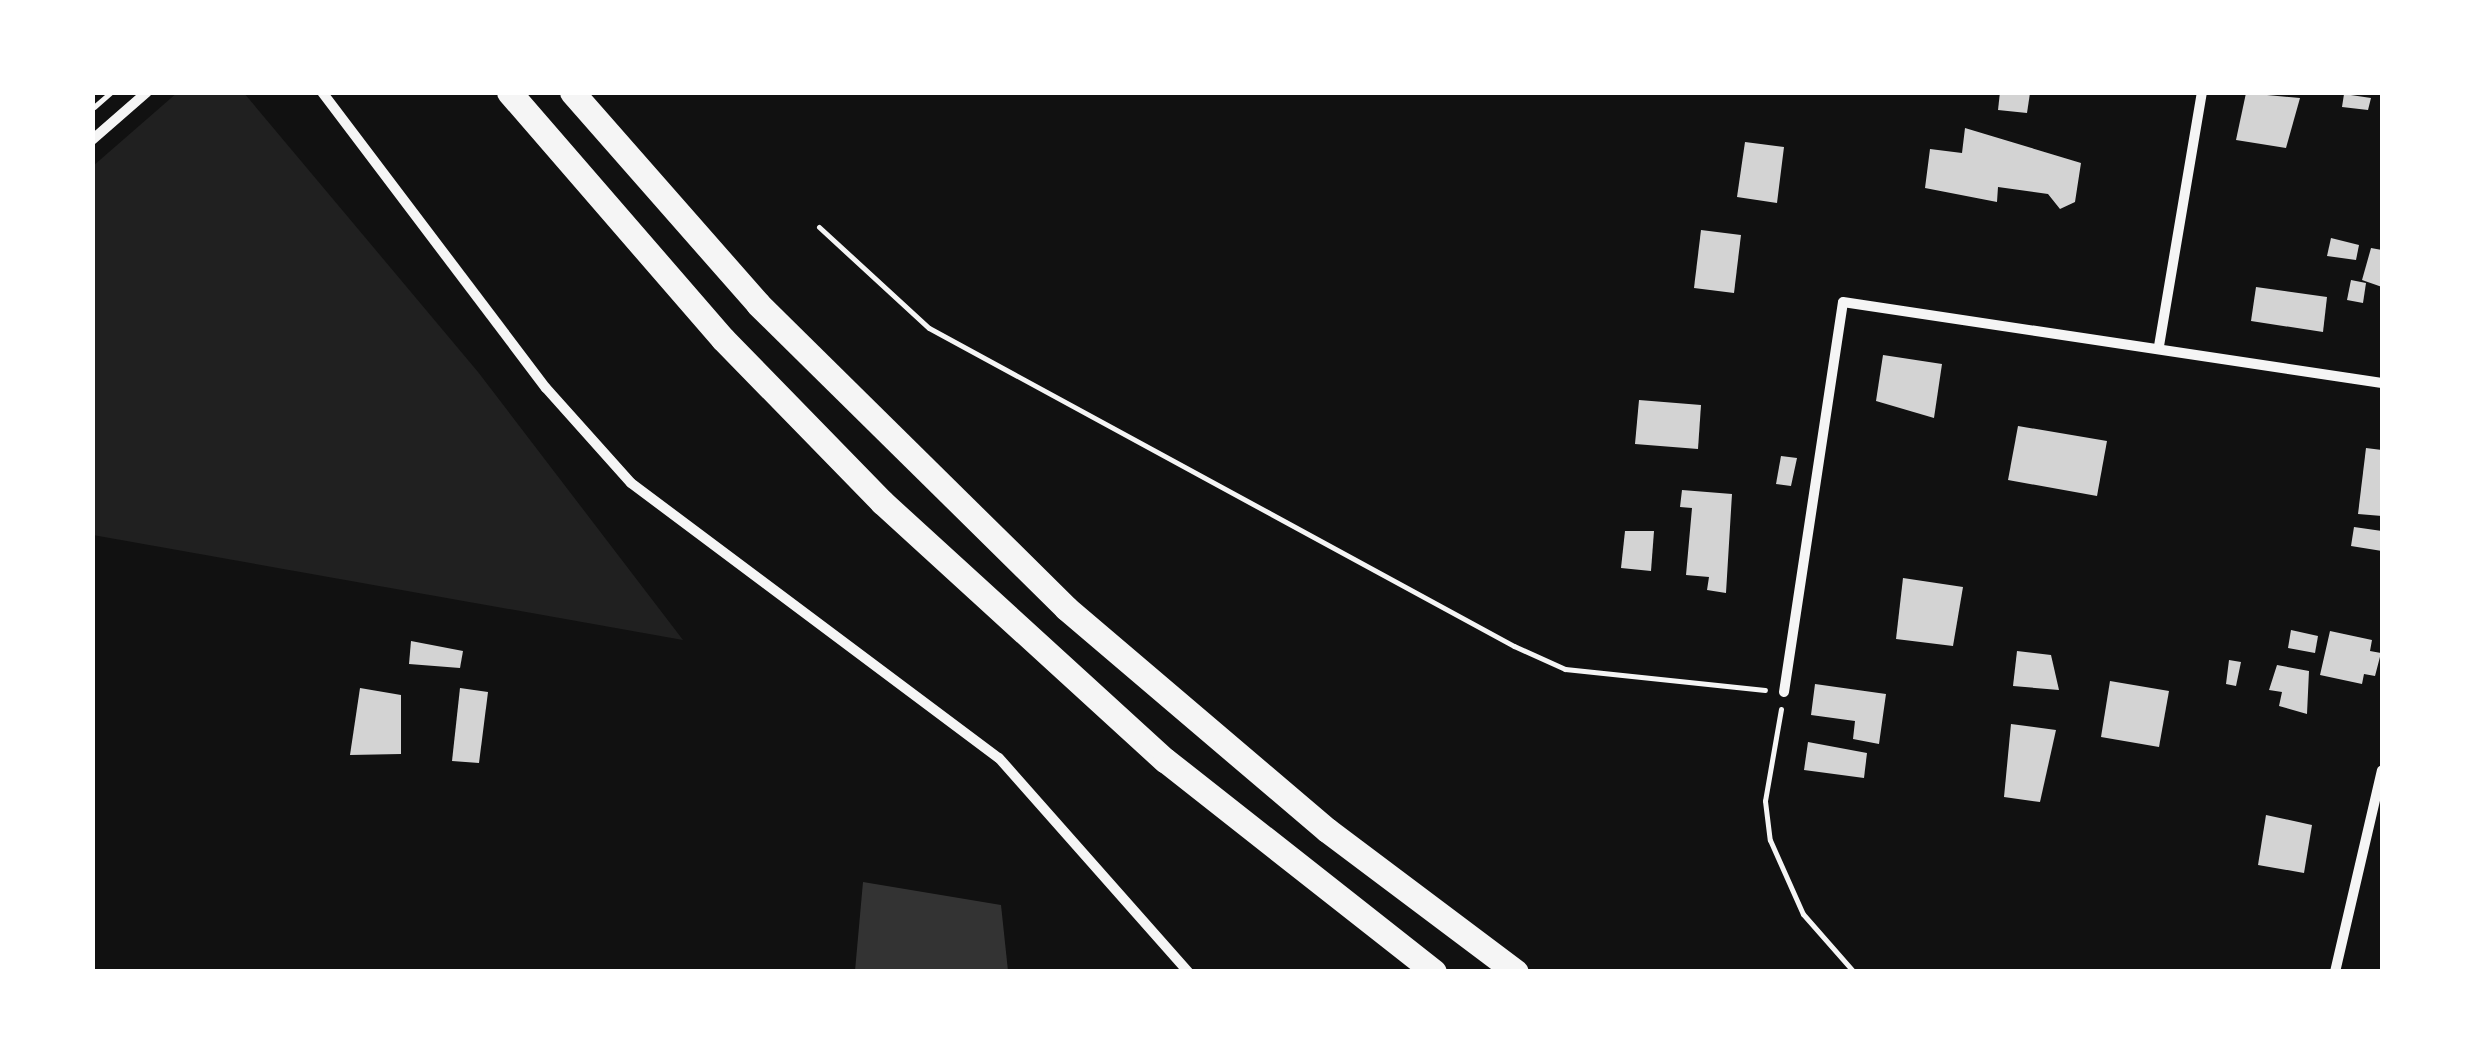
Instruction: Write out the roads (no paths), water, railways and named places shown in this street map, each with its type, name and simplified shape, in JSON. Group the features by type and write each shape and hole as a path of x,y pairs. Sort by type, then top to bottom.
{"main road":[{"path":"509,92 723,339 882,502 1164,760 1434,972"},
{"path":"572,92 758,304 1066,608 1327,830 1516,972"}],"street":[{"path":"92,140 147,92"},
{"path":"322,92 546,388 631,483 999,758 1188,972"},
{"path":"2159,346 2202,92"},
{"path":"1784,692 1843,302 2159,346 2382,384"},
{"path":"2335,972 2382,770"}]}
